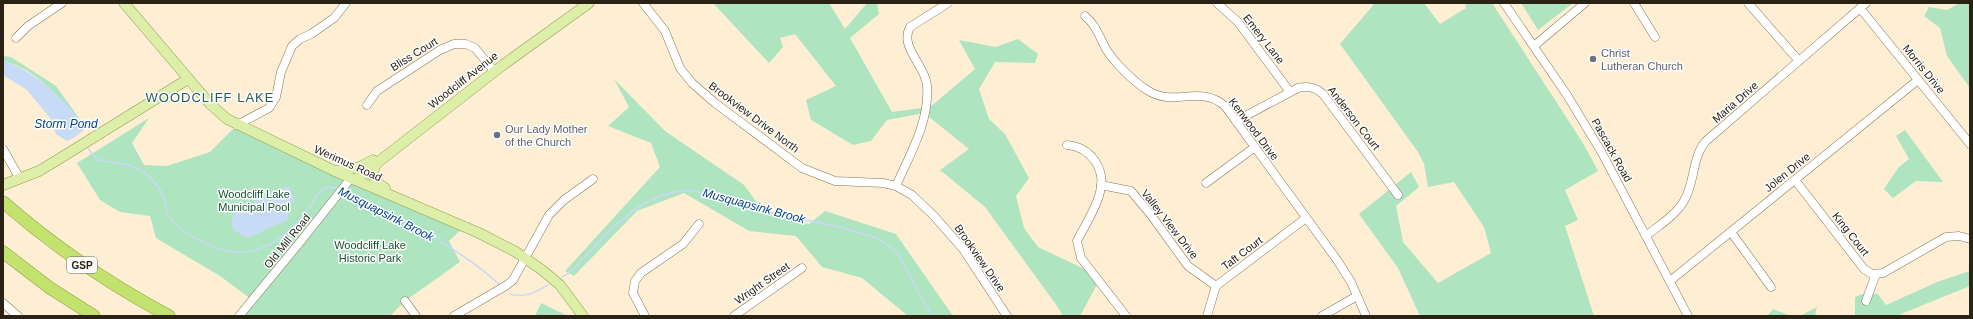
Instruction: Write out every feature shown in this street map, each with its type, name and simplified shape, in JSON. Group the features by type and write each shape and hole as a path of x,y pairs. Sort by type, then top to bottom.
{"highway":[{"name":"GSP","path":"3,202 70,257 120,290 169,316"},
{"path":"3,252 50,288 94,316"}],"main road":[{"name":"Werimus Road","path":"124,3 214,108 237,125 334,171 479,233 525,257 560,285 583,316"},
{"name":"Woodcliff Avenue","path":"353,179 376,164 494,71 589,3"},
{"path":"3,185 38,171 73,151 188,79"},
{"path":"334,171 360,167 374,159 386,156"},
{"path":"376,164 373,175 374,180 401,199"}],"street":[{"path":"16,38 28,26 62,3"},
{"path":"237,125 269,108 276,98 281,72 292,46 300,39 311,34 334,18 346,3"},
{"name":"Brookview Drive North","path":"643,3 665,31 680,68 692,83 715,103 802,168 835,181 854,183 874,182 896,186"},
{"path":"896,186 922,125 926,105 926,79 910,49 907,32 910,27 948,3"},
{"name":"Emery Lane","path":"1217,3 1238,22 1290,92"},
{"name":"Pascack Road","path":"1504,3 1585,124 1688,316"},
{"path":"1534,46 1585,3"},
{"path":"1634,3 1654,37"},
{"path":"1748,3 1799,61"},
{"name":"Maria Drive","path":"1646,236 1682,204 1689,191 1698,154 1704,143 1863,6"},
{"name":"Morris Drive","path":"1863,6 1918,80 1970,144"},
{"name":"Kenwood Drive","path":"1085,16 1095,26 1110,55 1147,91 1170,98 1200,95 1208,96 1220,102 1236,121 1344,271 1366,316"},
{"name":"Bliss Court","path":"367,105 377,91 440,50 454,44 466,44 475,48 494,71"},
{"name":"Jolen Drive","path":"1670,281 1918,80"},
{"name":"Anderson Court","path":"1236,121 1298,88 1309,87 1323,94 1398,194"},
{"path":"1067,145 1076,146 1094,158 1099,168 1102,185 1100,194 1077,240 1081,258 1126,316"},
{"path":"1206,183 1255,147"},
{"path":"3,149 20,179"},
{"name":"Old Mill Road","path":"239,316 341,190 353,179"},
{"path":"454,316 479,300 502,290 513,280 549,216 564,200 593,179"},
{"name":"King Court","path":"1795,180 1864,269 1876,274"},
{"name":"Valley View Drive","path":"1102,185 1131,192 1151,214 1188,266 1216,286"},
{"name":"Brookview Drive","path":"896,186 912,195 950,233 975,265 1007,316"},
{"name":"Taft Court","path":"1216,286 1306,218"},
{"path":"644,316 634,293 638,277 683,244 700,224"},
{"path":"1731,232 1771,287"},
{"path":"1866,301 1876,274 1884,272 1946,237 1959,236 1970,239"},
{"name":"Wright Street","path":"734,316 802,268"},
{"path":"1207,316 1216,286"},
{"path":"1322,316 1357,296"},
{"path":"405,301 416,316"},
{"path":"3,303 18,316"}],"green space":[{"path":"713,3 829,3 845,29 867,3 877,3 879,14 850,38 892,112 930,107 975,69 959,40 996,47 1018,39 1038,54 1035,63 995,62 979,89 989,119 1005,134 1029,178 1016,196 1024,228 1038,247 1093,273 1099,281 1080,316 1063,316 985,207 940,170 969,149 924,113 887,120 871,141 853,145 811,120 806,100 836,86 795,34 780,38 783,47 769,63"},
{"path":"1375,3 1424,3 1440,24 1466,8 1465,3 1492,3 1583,143 1598,171 1565,190 1578,220 1565,226 1594,316 1420,316 1398,268 1359,214 1411,172 1419,187 1396,206 1403,242 1438,283 1491,253 1484,227 1454,182 1428,187 1424,164 1418,152 1340,44"},
{"path":"1521,3 1573,3 1538,30"},
{"path":"1960,3 1970,3 1970,88 1947,56 1940,28 1924,16 1929,7 1947,10"},
{"path":"3,56 11,57 56,86 81,121 46,85 26,70 3,61"},
{"path":"614,79 665,131 744,185 755,200 774,217 809,224 825,211 896,234 953,316 908,316 862,278 822,267 796,236 749,231 684,193 637,211 574,276 565,271 660,167 651,143 608,126 629,107"},
{"path":"149,118 132,143 144,165 167,166 210,152 237,125 464,227 449,241 460,262 405,301 390,316 236,316 251,299 220,276 156,238 150,216 120,212 100,200 77,163"},
{"path":"1905,130 1943,182 1916,181 1893,198 1884,189 1898,168 1909,159 1896,136"},
{"path":"1970,271 1970,286 1901,314 1900,316 1855,316 1855,297 1865,293 1878,294 1886,305 1937,282"},
{"path":"541,303 568,316 535,316"},
{"path":"1817,307 1815,316 1800,316"},
{"path":"1773,309 1791,316 1767,316"}],"water":[{"name":"Storm Pond","path":"3,61 25,71 49,88 71,109 85,129 67,141 56,134 50,118 27,90 3,75"},
{"path":"289,186 295,201 284,206 285,209 274,215 286,210 289,219 248,238 233,230 231,222 236,210 267,196 271,208 268,209 269,211 275,208 269,195"}],"waterway":[{"name":"Musquapsink Brook","path":"88,148 97,160 127,165 141,170 150,177 161,191 165,201 167,213 174,223 199,240 209,245 229,251 247,252 267,246 294,227 309,209 321,191 329,187 338,189"},
{"name":"Musquapsink Brook","path":"562,277 575,268 614,226 638,208 651,200 665,195 680,191 695,191 769,212 839,227 877,238 896,251 932,316"},
{"name":"Musquapsink Brook","path":"345,192 406,222 445,244 483,270 500,285"},
{"name":"Musquapsink Brook","path":"509,294 530,294 548,285"}],"place":[{"name":"Christ Lutheran Church","path":"1593,59"},
{"name":"Our Lady Mother of the Church","path":"497,135"}],"district":[{"name":"WOODCLIFF LAKE","path":"210,97"}],"park label":[{"name":"Woodcliff Lake Municipal Pool","path":"254,200"},
{"name":"Woodcliff Lake Historic Park","path":"370,251"}]}
